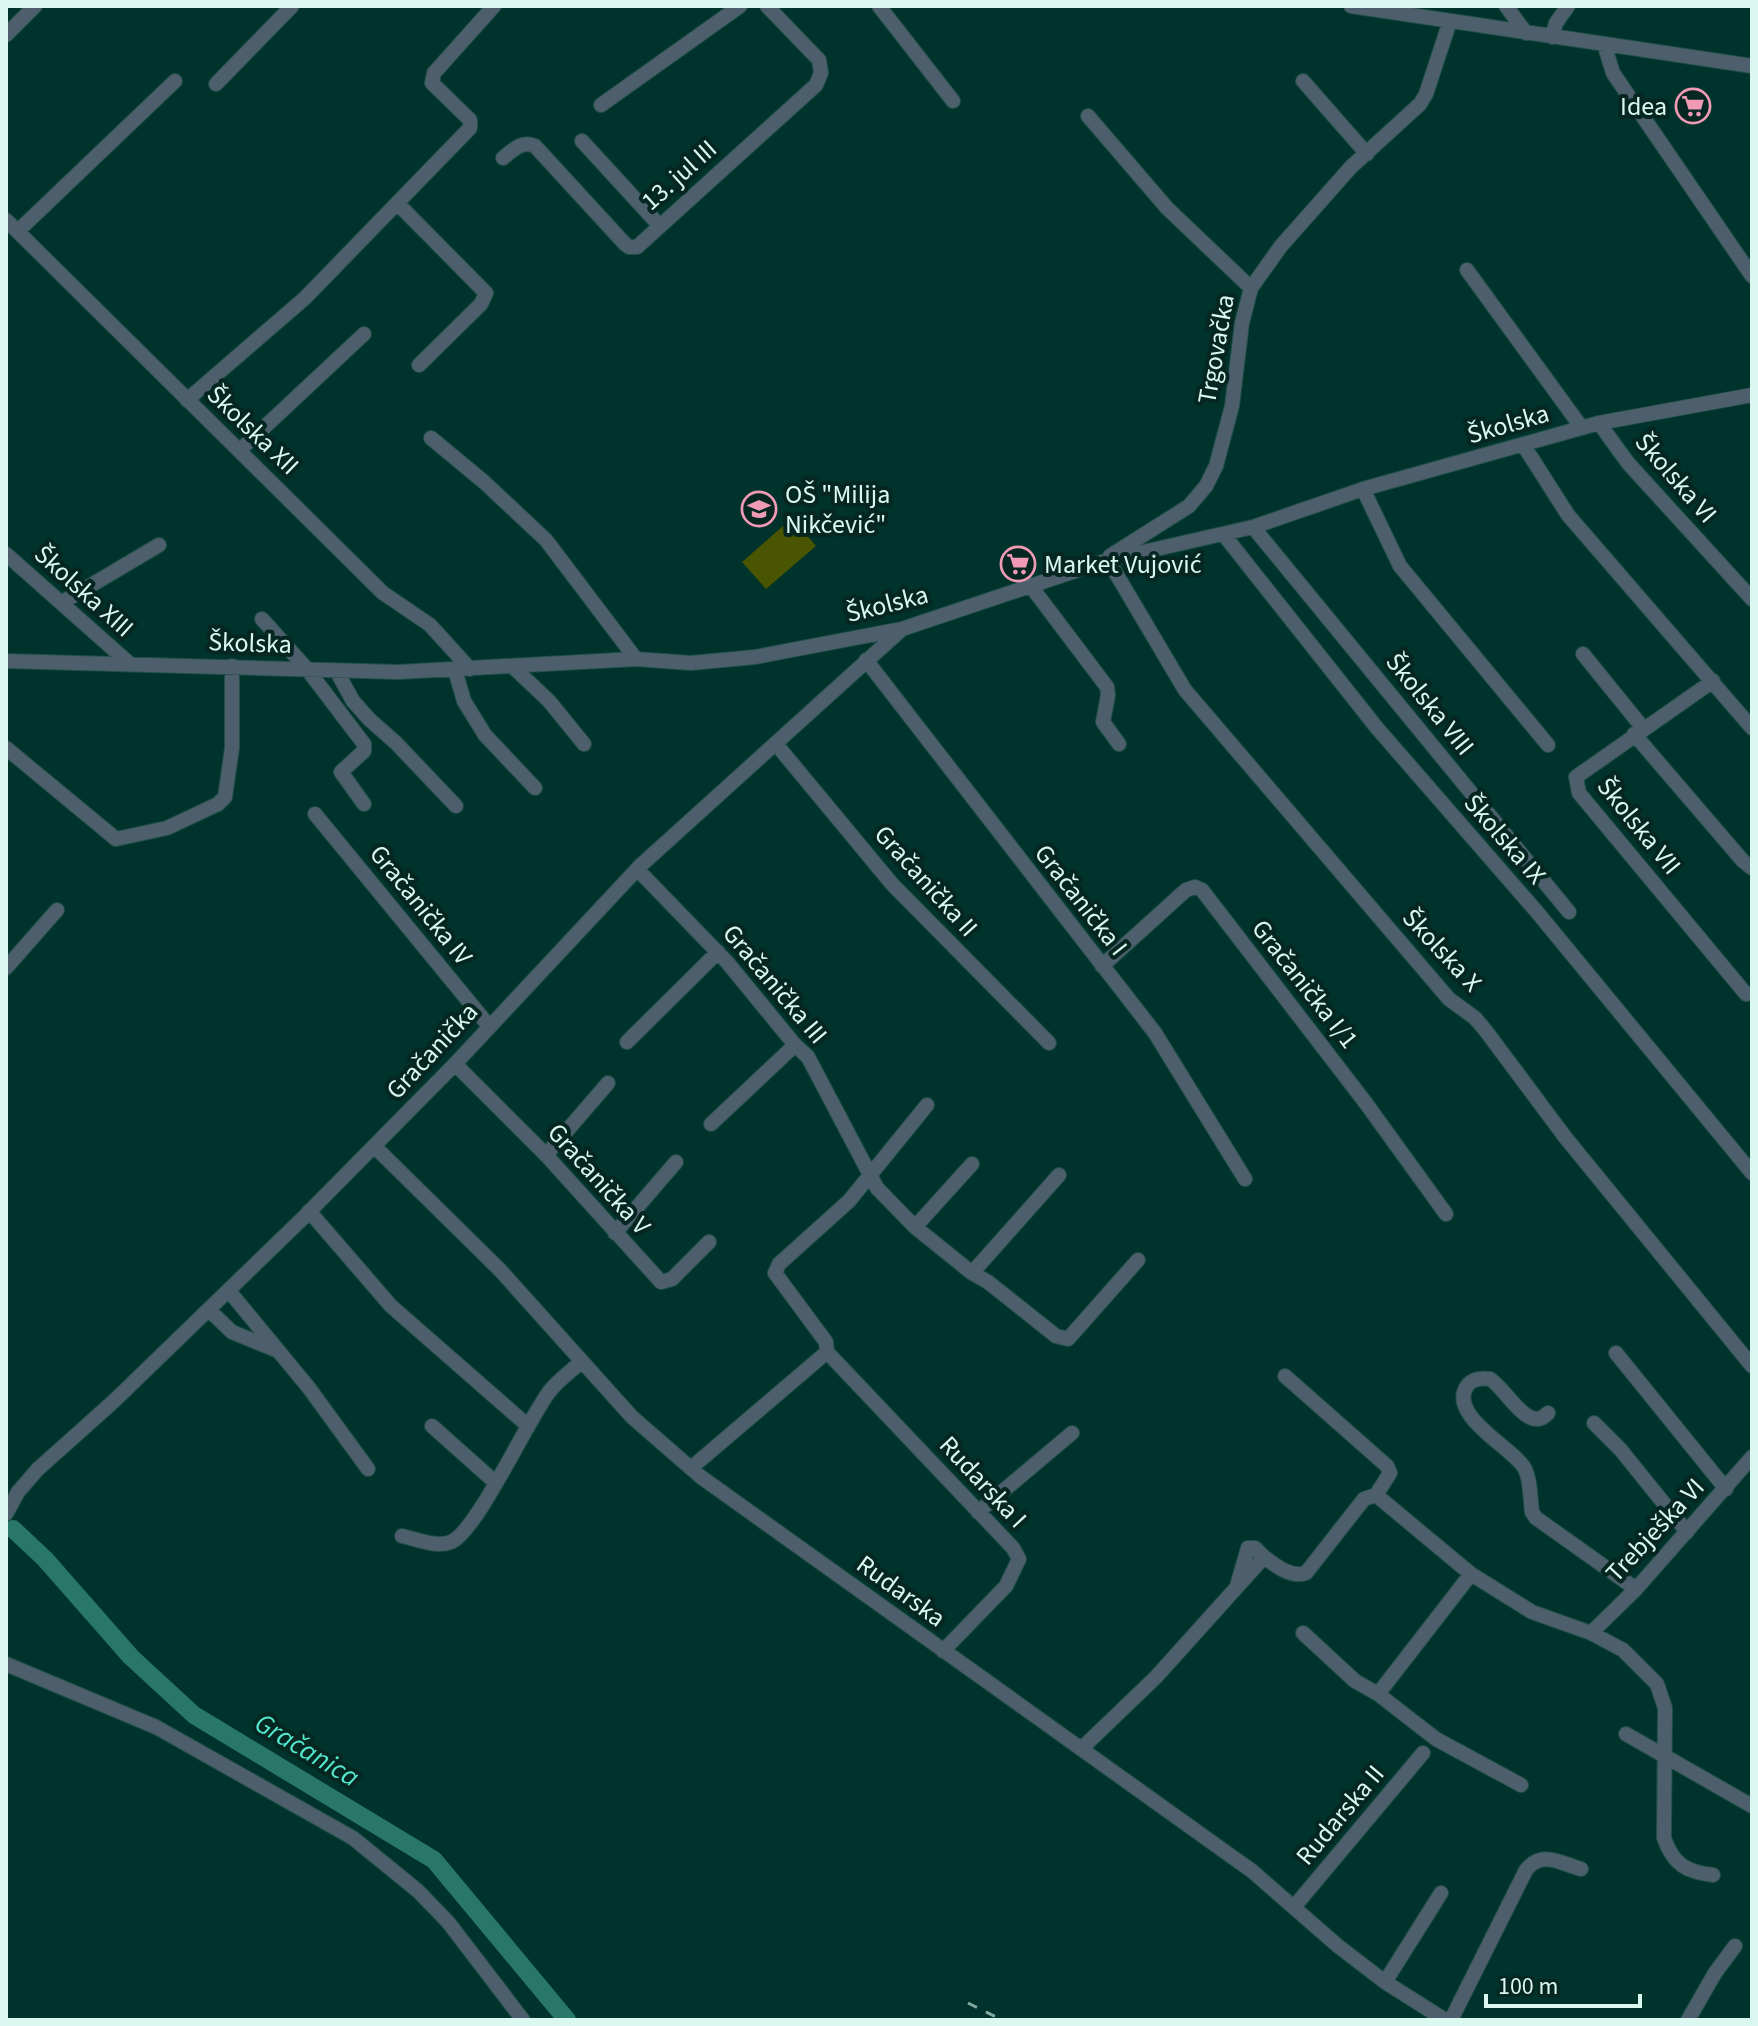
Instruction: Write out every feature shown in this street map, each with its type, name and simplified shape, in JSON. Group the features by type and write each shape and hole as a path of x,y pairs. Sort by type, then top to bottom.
{"street":[{"path":"6,35 35,6"},
{"path":"216,84 292,6"},
{"path":"187,400 305,298 470,128 470,120 431,79 494,6"},
{"path":"601,105 740,6"},
{"name":"13. jul III","path":"503,158 519,145 530,143 535,146 629,247 637,247 816,85 821,73 819,60 767,6"},
{"path":"879,6 953,101"},
{"path":"1351,6 1752,66"},
{"path":"1506,6 1526,33"},
{"path":"1552,37 1556,23 1568,6"},
{"name":"Trgovačka","path":"1108,560 1122,547 1189,506 1206,486 1216,466 1232,406 1242,323 1251,288 1281,246 1351,167 1420,104 1450,21"},
{"path":"1604,44 1613,73 1752,276"},
{"path":"18,231 175,81"},
{"path":"1303,81 1367,154"},
{"path":"1088,116 1167,208 1251,288"},
{"path":"582,141 659,225"},
{"path":"397,203 486,293 481,304 419,365"},
{"name":"Školska XII","path":"6,220 383,593 430,625 462,669"},
{"path":"1467,270 1582,428"},
{"path":"240,450 364,334"},
{"name":"Školska","path":"6,661 232,666 337,672 462,669 636,659 691,663 755,657 902,629 1108,560 1253,527 1363,489 1599,423 1752,395"},
{"name":"Školska VI","path":"1599,423 1628,463 1752,599"},
{"path":"431,438 546,540 636,659"},
{"path":"1524,446 1568,515 1752,728"},
{"path":"1363,489 1400,566 1548,745"},
{"name":"Školska VIII","path":"1253,527 1569,912"},
{"name":"Školska IX","path":"1224,535 1377,728 1537,912 1752,1173"},
{"path":"61,603 159,545"},
{"name":"Školska XIII","path":"6,554 130,664"},
{"name":"Školska X","path":"1108,560 1185,690 1449,999 1475,1018 1486,1031 1565,1137 1752,1366"},
{"path":"1030,585 1107,687 1103,722 1119,744"},
{"path":"262,619 307,669 366,747 341,772 364,804"},
{"name":"Gračanička","path":"6,1514 18,1492 38,1469 229,1291 374,1146 637,869 902,629"},
{"path":"1583,654 1639,731 1743,861 1752,868"},
{"name":"Gračanička I","path":"866,660 1155,1033 1245,1179"},
{"path":"6,748 116,839 167,828 218,804 225,797 232,748 232,666"},
{"path":"512,666 549,701 584,744"},
{"path":"462,669 464,701 485,735 535,788"},
{"path":"337,672 353,701 456,806"},
{"name":"Školska VII","path":"1713,681 1576,777 1579,793 1746,994"},
{"name":"Gračanička II","path":"776,744 892,884 1049,1043"},
{"name":"Gračanička IV","path":"315,814 489,1026"},
{"name":"Gračanička III","path":"637,869 718,952 808,1057 885,1199 972,1273 1062,1339 1074,1335 1138,1260"},
{"name":"Gračanička I/1","path":"1102,966 1186,890 1195,887 1202,890 1365,1102 1446,1214"},
{"path":"6,968 57,910"},
{"path":"627,1042 718,952"},
{"path":"711,1124 795,1045"},
{"name":"Gračanička V","path":"455,1064 546,1155 657,1278 665,1283 672,1279 709,1242"},
{"path":"546,1155 608,1083"},
{"path":"869,1174 927,1105"},
{"name":"Rudarska","path":"374,1146 500,1270 632,1417 691,1468 1252,1871 1338,1946 1385,1982 1448,2020"},
{"path":"615,1233 676,1162"},
{"path":"915,1227 972,1164"},
{"name":"Rudarska I","path":"869,1174 849,1201 792,1250 775,1273 826,1342 827,1352 1013,1548 1019,1559 1006,1586 943,1651"},
{"path":"972,1273 1059,1175"},
{"path":"309,1211 391,1306 527,1425"},
{"path":"229,1291 279,1351 368,1469"},
{"path":"209,1310 232,1332 279,1351"},
{"path":"691,1468 827,1352"},
{"path":"1616,1353 1726,1489"},
{"path":"402,1536 448,1544 459,1537 496,1483 527,1425 551,1389 581,1362"},
{"path":"1081,1749 1156,1677 1264,1557 1290,1573 1299,1576 1306,1573 1364,1499 1376,1495 1390,1473 1387,1466 1285,1376"},
{"path":"1548,1413 1543,1419 1536,1420 1526,1415 1490,1379 1475,1380 1468,1385 1465,1393 1465,1402 1473,1418 1526,1470 1532,1512 1536,1518 1636,1589"},
{"path":"1594,1423 1620,1449 1687,1532"},
{"path":"432,1426 496,1483"},
{"path":"978,1512 1072,1433"},
{"name":"Trebješka VI","path":"1591,1633 1636,1589 1752,1457"},
{"path":"1376,1495 1471,1574 1532,1612 1591,1633 1623,1650 1657,1684 1665,1708 1664,1838 1688,1871 1713,1875"},
{"path":"1378,1694 1471,1574"},
{"path":"1303,1633 1355,1681 1378,1694 1436,1739 1521,1785"},
{"path":"6,1664 156,1727 353,1838 418,1891 448,1922 523,2020"},
{"path":"1626,1734 1752,1806"},
{"name":"Rudarska II","path":"1294,1907 1423,1753"},
{"path":"1448,2020 1533,1861 1543,1858 1581,1869"},
{"path":"1385,1982 1441,1893"},
{"path":"1688,2020 1715,1973 1735,1946"}],"green space":[{"path":"792,518 816,546 766,589 742,562"}],"waterway":[{"name":"Gračanica","path":"13,1529 45,1559 131,1657 194,1715 434,1860 567,2020"}],"railway":[{"path":"968,2003 1002,2020"}],"place":[{"name":"Idea","path":"1693,106"},
{"name":"OŠ \"Milija Nikčević\"","path":"759,509"},
{"name":"Market Vujović","path":"1018,564"}]}
